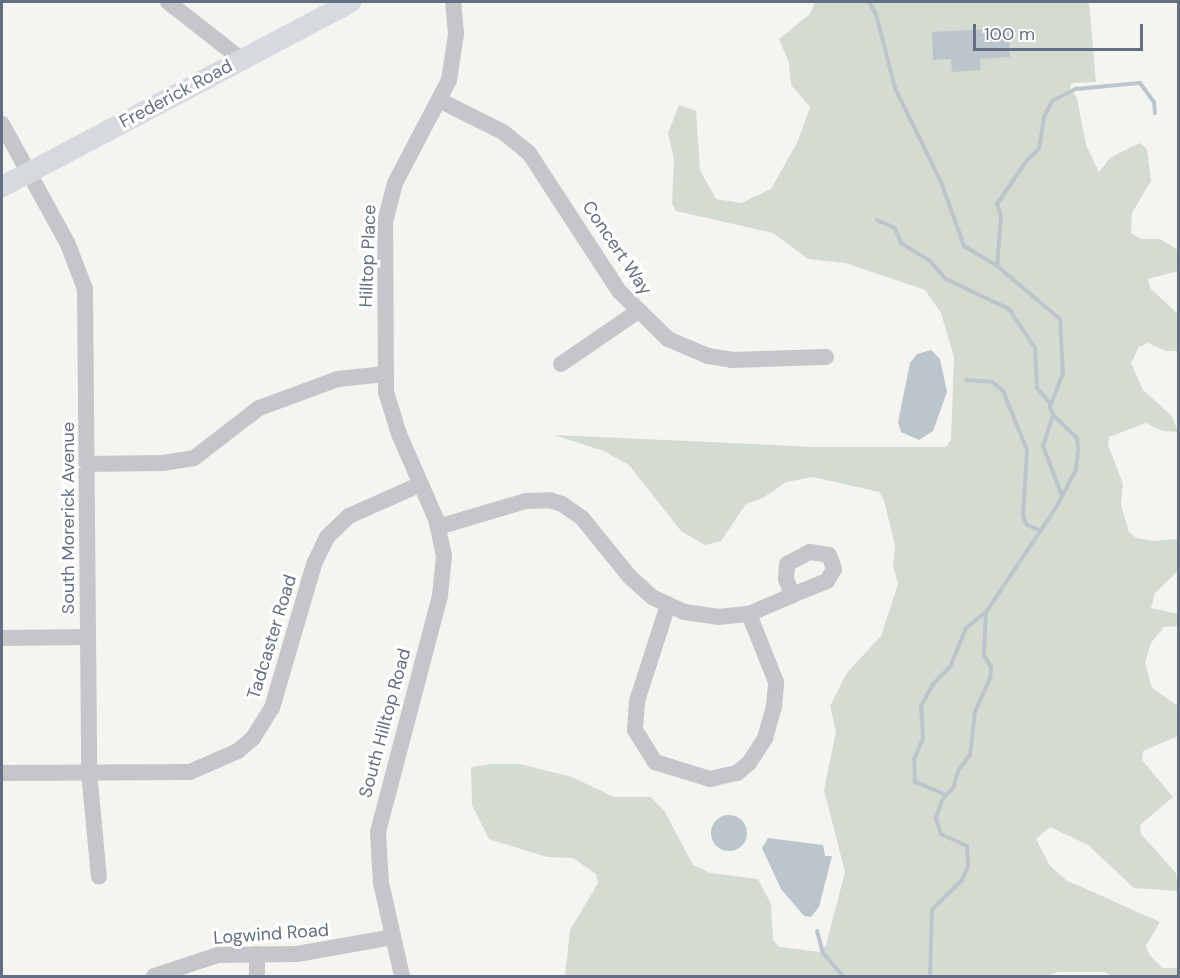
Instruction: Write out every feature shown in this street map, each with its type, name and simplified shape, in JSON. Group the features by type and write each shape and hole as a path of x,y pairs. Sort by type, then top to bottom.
{"main road":[{"name":"Frederick Road","path":"2,186 350,2"}],"street":[{"path":"168,2 241,59"},
{"name":"Hilltop Place","path":"421,484 392,416 385,374 389,200 441,101 454,54 453,2"},
{"name":"Concert Way","path":"441,101 502,132 529,153 637,312 668,339 708,356 756,361 826,357"},
{"name":"South Morerick Avenue","path":"2,124 31,171 75,259 85,289 89,772 99,878"},
{"path":"561,364 637,312"},
{"path":"87,464 163,464 194,458 267,405 338,379 385,374"},
{"name":"South Hilltop Road","path":"402,976 381,883 378,825 440,596 444,556 438,527 421,484"},
{"name":"Tadcaster Road","path":"2,773 190,772 238,751 253,738 272,708 314,564 327,537 349,516 421,484"},
{"path":"438,527 526,501 549,500 562,504 582,518 630,577 668,605 718,618 749,614 793,595"},
{"path":"668,605 637,701 635,730 655,762 710,779 737,773 749,763 765,738 774,707 776,682 749,614"},
{"path":"2,638 88,637"},
{"name":"Logwind Road","path":"154,976 203,959 321,951 393,937"},
{"path":"257,954 257,976"}],"shaded area":[{"path":"815,2 1089,2 1096,82 1072,83 1070,88 1077,98 1086,145 1099,172 1110,158 1131,147 1140,143 1147,149 1151,181 1132,213 1131,233 1141,239 1160,239 1178,250 1178,271 1148,279 1150,288 1178,314 1178,351 1166,351 1148,343 1139,347 1131,363 1143,390 1172,416 1178,432 1163,431 1146,423 1109,437 1108,445 1123,484 1121,505 1129,532 1136,538 1154,541 1178,539 1178,571 1155,593 1151,608 1178,614 1178,626 1164,627 1151,643 1145,663 1152,688 1178,706 1178,736 1143,751 1142,760 1173,797 1140,825 1141,834 1176,873 1178,891 1134,888 1088,845 1050,827 1036,839 1050,866 1066,880 1160,922 1146,946 1149,954 1162,968 1178,968 1178,976 1113,976 1104,972 1058,972 1048,976 565,976 570,930 598,883 596,874 573,858 547,857 489,839 472,805 471,767 492,764 520,764 572,777 614,797 651,797 665,812 693,865 710,873 758,879 771,904 773,940 779,947 820,952 826,945 845,872 824,790 836,732 830,706 846,674 881,636 898,584 893,566 895,546 884,500 879,492 813,477 786,482 763,498 746,504 721,541 705,545 681,531 629,465 604,451 554,435 816,447 946,447 951,440 954,357 941,313 925,290 845,263 808,259 773,233 676,211 672,204 674,159 668,133 679,105 696,111 700,170 716,199 741,203 771,189 797,143 810,107 791,85 789,63 779,39 810,14"},
{"path":"1009,28 1010,57 980,59 981,70 952,72 951,59 933,60 932,32"},
{"path":"931,350 940,359 947,392 933,431 919,440 901,432 898,422 910,363 917,354"},
{"path":"729,815 742,820 747,833 742,846 729,851 716,846 711,833 716,820"},
{"path":"768,838 823,845 825,856 832,856 819,907 811,917 804,916 781,889 762,848"}],"waterway":[{"path":"869,2 876,14 895,88 941,182 964,246 997,266 1060,319 1063,373 1050,407 1053,415 1077,438 1078,449 1076,470 1055,509 986,612 984,655 991,667 990,678 975,712 970,755 958,771 953,788 942,800 936,819 941,834 967,846 968,866 962,880 932,910 930,976"},
{"path":"997,266 1001,216 997,204 1027,160 1039,149 1044,117 1052,101 1076,89 1140,83 1154,102 1155,113"},
{"path":"877,220 895,228 901,243 931,262 946,279 1009,309 1035,348 1037,388 1050,403"},
{"path":"966,380 992,382 1003,391 1027,450 1023,516 1027,525 1041,531"},
{"path":"1053,415 1043,446 1062,496"},
{"path":"946,795 915,782 914,759 923,739 921,706 933,684 950,667 966,628 986,612"},
{"path":"817,931 823,953 843,976"}]}
